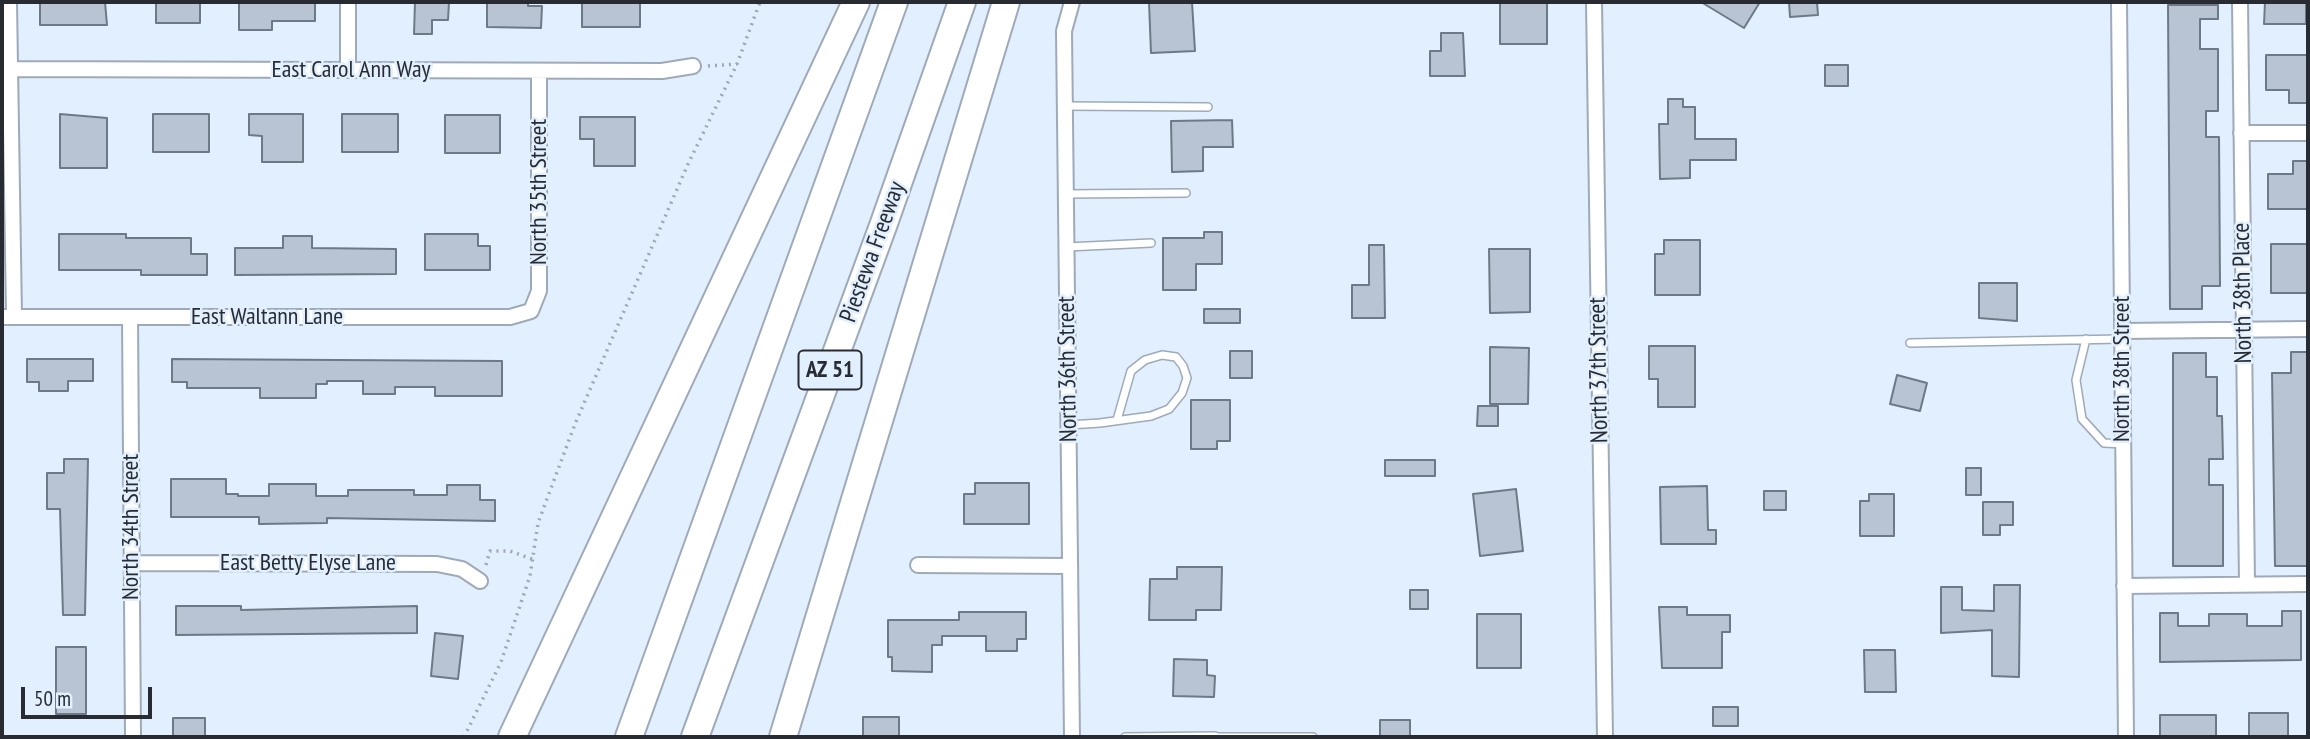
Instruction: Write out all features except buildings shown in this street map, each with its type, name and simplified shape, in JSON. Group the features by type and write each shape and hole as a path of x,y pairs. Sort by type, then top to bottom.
{"highway":[{"path":"512,737 856,2"},
{"name":"AZ 51","path":"629,737 723,469 894,2"},
{"name":"Piestewa Freeway","path":"695,737 883,226 962,2"},
{"path":"783,737 1006,2"}],"street":[{"path":"8,317 9,69 6,45 9,2"},
{"path":"348,2 348,70"},
{"name":"North 36th Street","path":"1072,2 1064,31 1072,737"},
{"name":"North 37th Street","path":"1594,2 1605,737"},
{"name":"North 38th Street","path":"2119,2 2126,737"},
{"name":"North 38th Place","path":"2240,2 2247,584"},
{"name":"East Carol Ann Way","path":"9,69 662,71 693,66"},
{"name":"North 35th Street","path":"531,311 539,291 539,71"},
{"path":"2241,134 2308,133"},
{"name":"East Waltann Lane","path":"8,317 510,317 531,311"},
{"name":"North 34th Street","path":"130,317 133,737"},
{"path":"2122,335 2308,329"},
{"name":"East Betty Elyse Lane","path":"132,563 437,564 462,569 480,580"},
{"path":"918,565 1070,566"},
{"path":"2124,586 2308,584"}],"lane":[{"path":"1065,106 1208,107"},
{"path":"1066,194 1186,193"},
{"path":"1066,247 1151,243"},
{"path":"1910,343 2086,339 2122,335"},
{"path":"2086,339 2076,380 2082,419 2104,443 2123,443"},
{"path":"1068,425 1117,420 1151,416 1169,409 1182,393 1187,378 1183,366 1176,358 1162,355 1146,360 1131,371 1117,420"},
{"path":"1125,737 1313,737"}],"path":[{"path":"464,737 501,662 530,576 538,523 575,424 688,164 737,64 760,2"},
{"path":"693,66 737,64"},
{"path":"480,580 490,551 510,551 532,559"}]}
